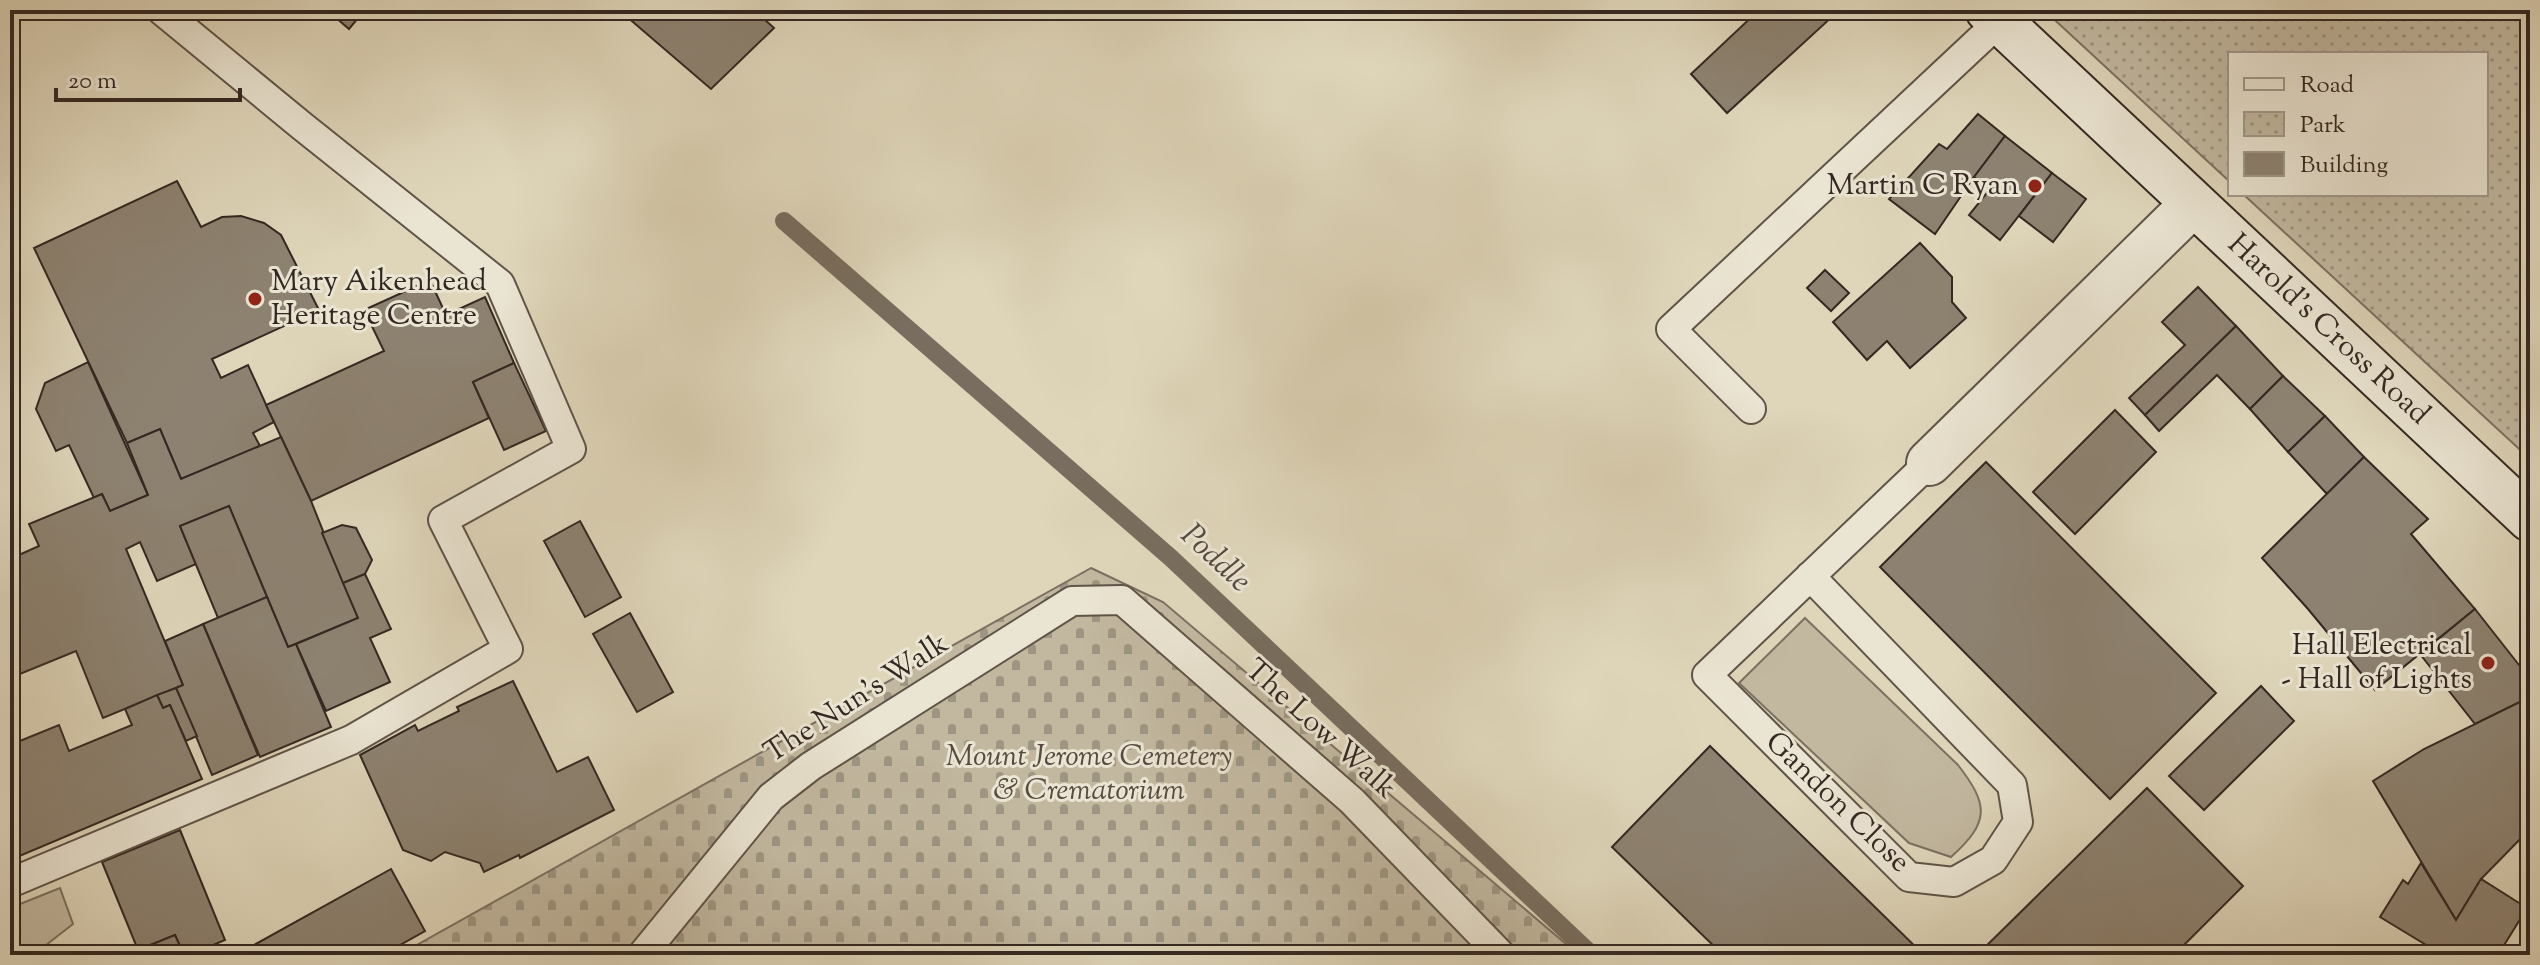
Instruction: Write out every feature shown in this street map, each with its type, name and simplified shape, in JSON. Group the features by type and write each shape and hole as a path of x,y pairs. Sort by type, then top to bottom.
{"main road":[{"name":"Harold's Cross Road","path":"1994,16 2530,519"},
{"name":"Gandon Close","path":"1929,463 2193,204"}],"lane":[{"path":"10,883 351,740 508,649 443,520 571,449 500,284 161,10"},
{"path":"1751,409 1671,329 1994,16"},
{"name":"Gandon Close","path":"1810,576 2012,785 2018,822 1993,860 1954,882 1909,877 1707,675 1810,576 1929,463"},
{"name":"The Low Walk","path":"1072,601 1122,600 1352,801 1501,955"},
{"name":"The Nun's Walk","path":"642,955 771,797 811,766 1072,601"}],"green space":[{"path":"2044,10 2530,10 2530,459 2245,196 2488,196 2488,52 2228,52 2228,180"},
{"name":"Mount Jerome Cemetery & Crematorium","path":"1091,568 1163,602 1579,955 399,955"},
{"path":"1805,618 1958,765 1968,779 1980,802 1979,823 1964,845 1951,857 1909,843 1739,683"},
{"path":"60,888 73,924 41,949 43,955 10,955 10,908"}],"building":[{"path":"327,10 361,10 363,12 349,29"},
{"path":"619,10 754,10 774,28 711,89"},
{"path":"1759,10 1830,10 1834,15 1727,113 1691,74"},
{"path":"1978,114 2005,136 1935,234 1889,199 1939,144 1947,149"},
{"path":"2005,136 2052,173 2000,240 1969,215 1990,189 1974,177"},
{"path":"2052,173 2086,199 2053,242 2019,216"},
{"path":"177,181 201,227 222,217 241,216 264,223 281,235 319,310 212,359 221,378 248,365 274,422 253,433 260,446 181,479 160,429 127,443 34,248"},
{"path":"1920,243 1952,277 1952,302 1966,318 1910,368 1887,341 1867,360 1833,322"},
{"path":"1825,270 1849,293 1831,311 1807,288"},
{"path":"430,280 446,315 485,297 514,363 473,382 489,418 311,501 266,405 384,351 364,310"},
{"path":"2198,287 2236,326 2145,415 2129,398 2185,345 2162,322"},
{"path":"2236,326 2283,376 2250,409 2217,375 2159,431 2145,415"},
{"path":"88,362 148,495 110,511 102,494 94,498 69,445 56,451 36,409 45,383"},
{"path":"514,363 546,431 504,450 473,382"},
{"path":"2283,376 2325,416 2288,452 2250,409"},
{"path":"2115,410 2156,452 2075,534 2033,492"},
{"path":"2325,416 2364,457 2327,494 2288,452"},
{"path":"160,429 181,479 281,437 311,501 358,618 288,647 229,506 180,526 196,564 157,581 140,542 126,549 183,685 103,718 76,651 10,678 10,559 39,546 29,524 102,494 110,511 148,495 127,443"},
{"path":"2364,457 2428,519 2411,534 2475,609 2375,690 2262,558"},
{"path":"1986,462 2216,693 2110,799 1880,567"},
{"path":"229,506 267,597 218,618 180,526"},
{"path":"580,521 621,597 585,617 544,541"},
{"path":"342,525 356,528 372,560 365,574 343,583 322,533"},
{"path":"365,574 391,629 370,638 390,682 326,711 296,644 358,618 343,583"},
{"path":"267,597 288,647 296,644 331,727 260,757 203,624"},
{"path":"2475,609 2530,679 2530,697 2475,724 2420,654"},
{"path":"630,613 673,692 637,712 593,634"},
{"path":"203,624 258,755 212,775 176,688 183,685 165,641"},
{"path":"513,681 557,772 588,757 614,810 520,858 519,855 484,872 480,863 445,852 431,861 403,850 360,755 415,725 418,731 459,711 457,707"},
{"path":"2261,686 2294,721 2204,810 2169,776"},
{"path":"176,688 197,736 186,741 170,705 163,708 157,695"},
{"path":"157,695 163,708 170,705 202,779 10,860 10,745 59,725 69,751 132,725 125,709"},
{"path":"2530,697 2530,829 2481,879 2456,920 2373,781 2424,749"},
{"path":"1710,746 1924,955 1723,955 1612,847"},
{"path":"2147,788 2243,886 2174,955 1977,955"},
{"path":"180,830 225,940 190,955 184,955 175,935 138,950 102,862"},
{"path":"2421,863 2456,920 2481,879 2527,908 2498,955 2433,955 2436,951 2380,917 2403,880 2408,884"},
{"path":"391,869 425,931 382,955 236,955"},
{"path":"175,935 184,955 126,955 138,950"}],"waterway":[{"name":"Poddle","path":"784,221 1171,558 1592,955"}],"place":[{"name":"Martin C Ryan","path":"2035,186"},
{"name":"Mary Aikenhead Heritage Centre","path":"255,299"},
{"name":"Hall Electrical - Hall of Lights","path":"2488,663"}]}
